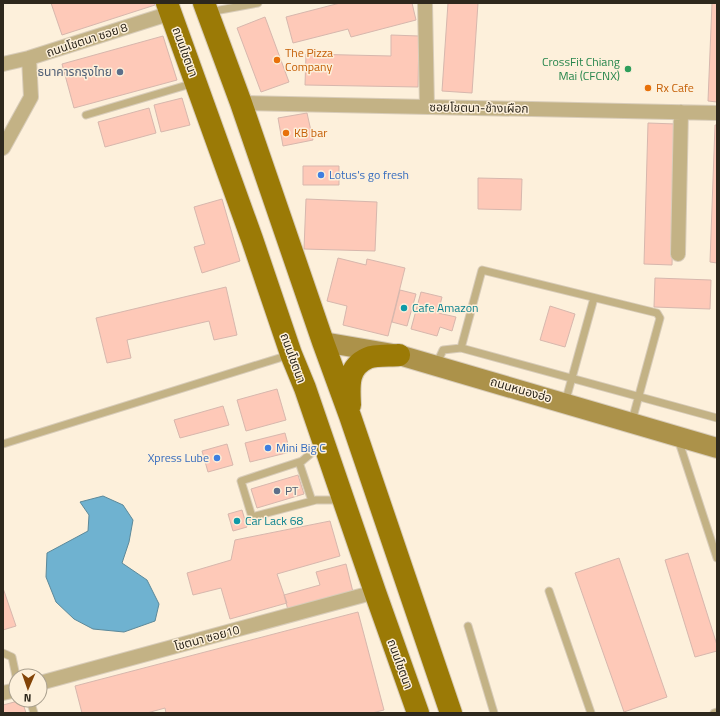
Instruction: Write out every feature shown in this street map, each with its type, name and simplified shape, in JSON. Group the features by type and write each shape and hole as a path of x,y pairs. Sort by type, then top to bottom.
{"main road":[{"name":"ถนนโชตนา","path":"169,8 250,232 291,354 418,713"},
{"path":"206,8 241,103 350,416 450,709 424,713"},
{"path":"291,354 323,342"},
{"name":"ถนนหนองฮ่อ","path":"323,342 399,355 717,448"},
{"path":"350,416 349,384 354,367 368,358 399,355"}],"street":[{"path":"425,3 427,107"},
{"name":"ถนนโชตนา ซอย 8","path":"3,64 29,58 169,8"},
{"path":"3,148 31,97 29,58"},
{"name":"ซอยโชตนา-ช้างเผือก","path":"241,103 717,113"},
{"path":"678,254 681,112"},
{"name":"โชตนา ซอย10","path":"48,681 375,592"}],"lane":[{"path":"206,8 258,3"},
{"path":"86,115 196,83"},
{"path":"461,348 482,270 657,313 660,318 632,422"},
{"path":"565,403 594,298"},
{"path":"436,365 443,350 461,348 717,418"},
{"path":"3,444 291,354"},
{"path":"677,436 717,558"},
{"path":"324,444 299,462 241,481 252,517 316,500 343,500"},
{"path":"299,462 312,501"},
{"path":"549,591 591,713"},
{"path":"468,626 494,713"},
{"path":"3,653 12,657 14,668"}],"water":[{"path":"103,496 123,505 133,520 129,542 122,563 147,580 159,604 155,621 124,632 93,629 74,619 56,602 46,577 47,553 88,531 89,515 80,502"}],"building":[{"path":"51,3 154,3 155,5 62,35"},
{"path":"340,3 412,3 416,20 351,37 348,29 293,43 286,17"},
{"path":"448,3 478,3 472,93 442,91"},
{"path":"712,3 717,3 717,102 708,101"},
{"path":"265,17 289,82 261,92 237,28"},
{"path":"391,35 419,36 418,87 305,85 306,54 391,56"},
{"name":"ธนาคารกรุงไทย","path":"163,36 177,80 74,108 62,64"},
{"path":"182,98 190,125 161,132 154,105"},
{"path":"149,108 156,133 105,147 98,122"},
{"path":"307,113 313,140 283,146 278,118"},
{"path":"648,123 676,124 672,265 644,264"},
{"path":"715,125 717,125 717,263 710,262"},
{"name":"Lotus's go fresh","path":"303,166 339,166 339,185 303,185"},
{"path":"478,178 522,179 521,210 478,209"},
{"path":"222,199 240,261 202,273 194,247 205,244 194,207"},
{"path":"306,199 377,202 375,251 304,249"},
{"path":"338,258 366,265 367,259 405,268 388,336 343,325 347,306 327,301"},
{"path":"655,278 711,280 710,309 654,307"},
{"path":"226,287 237,335 214,340 209,321 127,340 131,358 107,363 96,318"},
{"name":"Cafe Amazon","path":"400,290 416,294 407,326 392,322"},
{"path":"421,292 442,297 438,313 456,317 452,331 440,327 437,336 411,329"},
{"path":"550,306 575,314 565,347 540,340"},
{"path":"277,389 286,420 246,431 237,400"},
{"path":"223,406 229,425 180,438 174,420"},
{"name":"Mini Big C","path":"285,433 290,452 250,462 245,443"},
{"name":"Xpress Lube","path":"227,444 233,465 208,472 202,451"},
{"name":"PT","path":"298,475 304,494 257,508 251,489"},
{"name":"Car Lack 68","path":"242,510 247,527 233,531 228,514"},
{"path":"330,521 340,556 277,574 287,603 230,619 221,588 193,595 187,573 231,560 235,540"},
{"path":"688,553 717,645 717,651 695,657 665,560"},
{"path":"619,558 667,697 624,712 575,573"},
{"path":"346,564 353,592 288,610 284,595 320,585 316,572"},
{"path":"3,588 16,626 3,630"},
{"path":"358,612 384,710 372,713 166,713 165,708 147,713 82,713 75,686"},
{"path":"8,704 8,708 24,708 26,713 3,713 3,705"}],"place":[{"name":"The Pizza Company","path":"277,60"},
{"name":"CrossFit Chiang Mai (CFCNX)","path":"628,69"},
{"name":"ธนาคารกรุงไทย","path":"120,72"},
{"name":"Rx Cafe","path":"648,88"},
{"name":"KB bar","path":"286,133"},
{"name":"Lotus's go fresh","path":"321,175"},
{"name":"Cafe Amazon","path":"404,308"},
{"name":"Mini Big C","path":"268,448"},
{"name":"Xpress Lube","path":"217,458"},
{"name":"PT","path":"277,491"},
{"name":"Car Lack 68","path":"237,521"}]}
